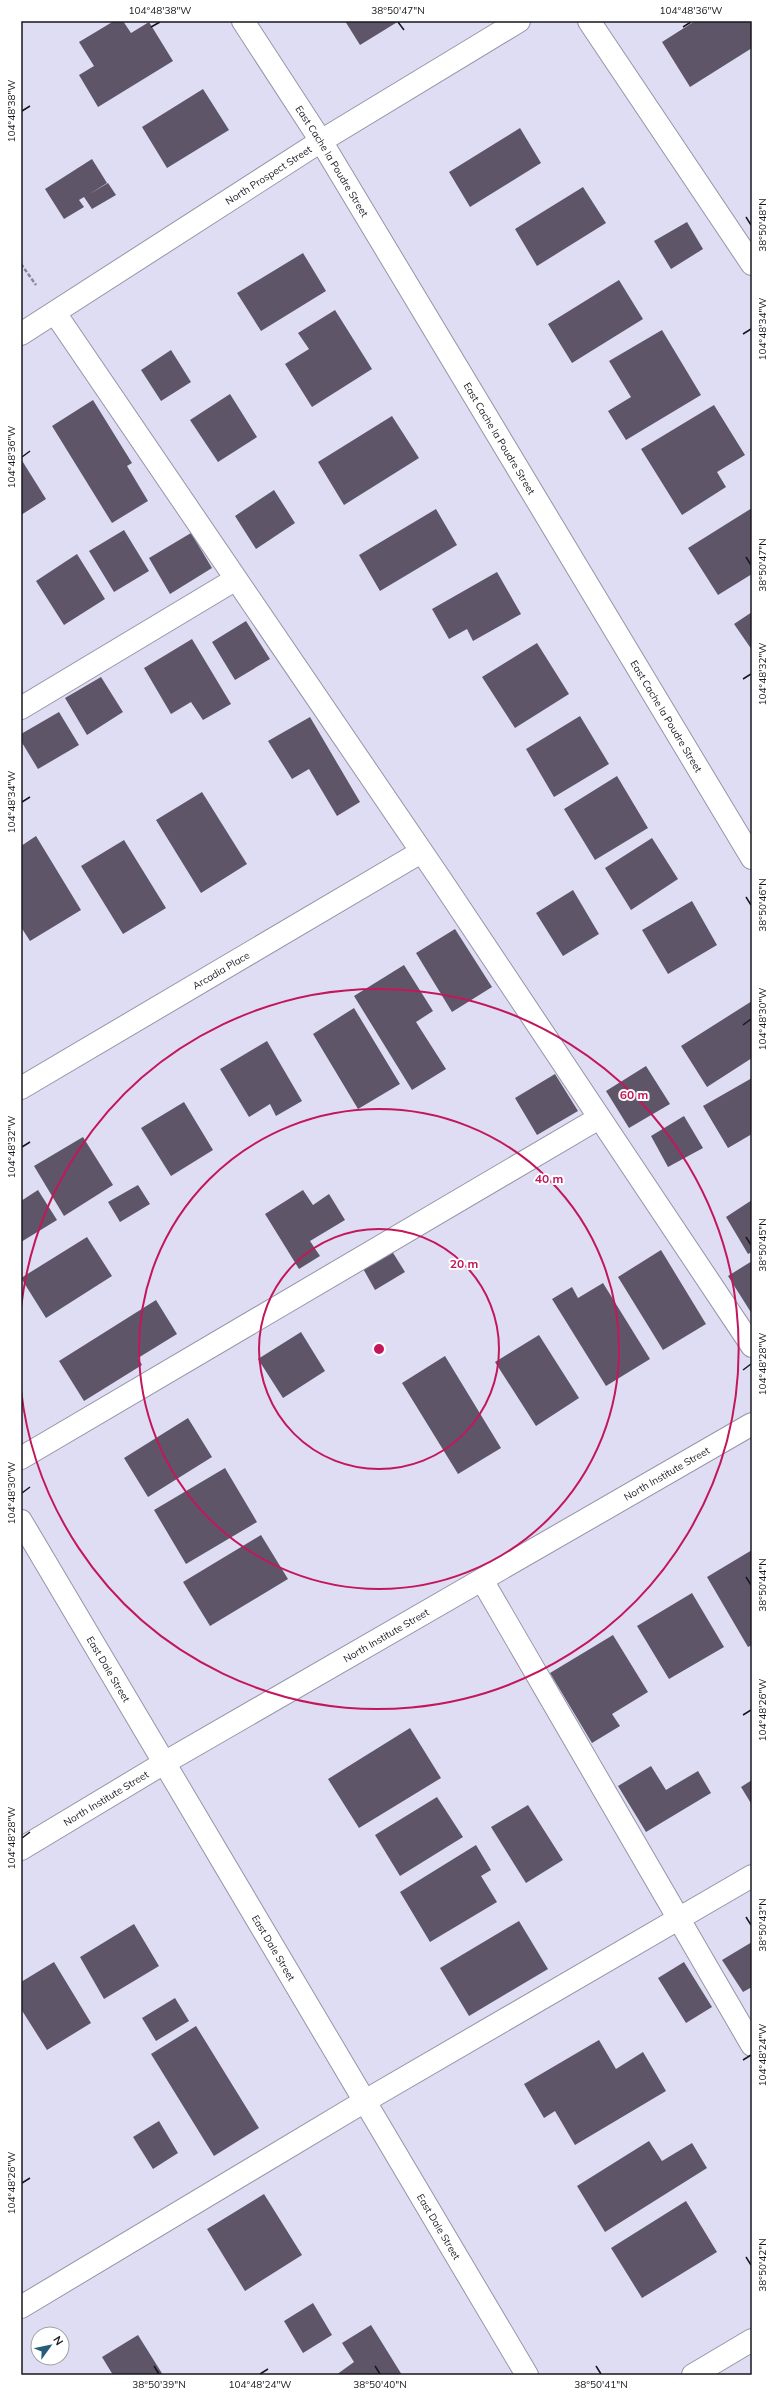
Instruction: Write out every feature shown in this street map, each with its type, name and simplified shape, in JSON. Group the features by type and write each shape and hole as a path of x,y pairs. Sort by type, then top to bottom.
{"street":[{"name":"East Cache la Poudre Street","path":"243,21 320,141 752,858"},
{"name":"North Prospect Street","path":"21,334 320,141 519,21"},
{"path":"589,21 752,264"},
{"path":"55,313 421,852 752,1346"},
{"path":"21,708 236,579"},
{"name":"Arcadia Place","path":"21,1088 421,852"},
{"path":"21,1458 599,1118"},
{"name":"North Institute Street","path":"21,1849 164,1763 752,1424"},
{"name":"East Dale Street","path":"21,1521 527,2375"},
{"path":"482,1580 752,2045"},
{"path":"21,2307 365,2101 752,1876"},
{"path":"693,2375 752,2340"}],"building":[{"path":"114,21 123,21 131,33 149,22 173,61 98,107 79,75 94,66 79,42"},
{"path":"345,21 399,21 360,45"},
{"path":"695,21 752,21 752,48 690,87 662,42"},
{"path":"203,89 229,130 167,168 142,127"},
{"path":"520,128 541,163 470,207 449,172"},
{"path":"92,159 107,183 88,195 108,183 116,195 92,209 84,197 79,200 84,207 64,219 45,189"},
{"path":"583,187 606,223 537,266 515,229"},
{"path":"687,222 703,249 671,269 654,241"},
{"path":"303,253 326,291 261,331 237,293"},
{"path":"619,280 643,319 572,363 548,324"},
{"path":"335,310 372,369 312,407 285,364 309,349 298,333"},
{"path":"662,330 701,395 626,440 608,411 631,397 609,361"},
{"path":"171,350 191,382 161,401 141,370"},
{"path":"230,394 257,437 218,462 190,420"},
{"path":"93,400 132,463 127,466 148,501 112,523 52,426"},
{"path":"714,405 745,455 717,472 726,487 682,515 641,449"},
{"path":"392,416 419,458 344,505 318,462"},
{"path":"21,459 46,499 21,515"},
{"path":"274,490 295,523 256,549 235,516"},
{"path":"752,508 752,574 718,595 688,548"},
{"path":"436,509 457,545 380,591 359,555"},
{"path":"124,530 149,571 114,592 89,551"},
{"path":"191,533 212,568 170,594 149,558"},
{"path":"77,554 105,599 64,625 36,581"},
{"path":"497,572 521,614 473,641 467,629 449,639 432,609"},
{"path":"752,612 752,650 734,624"},
{"path":"246,621 270,659 235,680 212,642"},
{"path":"192,639 231,704 203,720 191,702 171,714 144,668"},
{"path":"537,643 569,694 515,728 482,677"},
{"path":"101,677 123,712 87,735 65,698"},
{"path":"59,712 79,745 38,769 21,741 21,734"},
{"path":"580,716 609,764 554,797 526,749"},
{"path":"310,717 360,802 337,816 309,769 292,779 268,741"},
{"path":"617,776 648,828 595,860 564,809"},
{"path":"202,792 247,864 201,893 156,820"},
{"path":"36,836 81,910 30,941 21,927 21,846"},
{"path":"652,838 678,879 631,910 605,868"},
{"path":"124,840 166,908 123,934 81,866"},
{"path":"573,890 599,934 563,956 536,913"},
{"path":"692,901 717,945 668,974 642,930"},
{"path":"455,929 492,987 452,1012 416,953"},
{"path":"404,965 433,1011 416,1022 446,1069 412,1090 354,996"},
{"path":"752,1001 752,1058 707,1087 681,1046"},
{"path":"354,1008 400,1084 358,1109 313,1034"},
{"path":"267,1041 302,1101 276,1116 270,1104 249,1117 220,1069"},
{"path":"646,1066 670,1104 629,1128 606,1091"},
{"path":"555,1074 578,1111 537,1135 515,1098"},
{"path":"752,1078 752,1134 728,1148 703,1106"},
{"path":"184,1102 213,1150 171,1176 141,1128"},
{"path":"684,1116 703,1148 668,1167 651,1136"},
{"path":"83,1137 113,1185 64,1216 34,1166"},
{"path":"138,1185 150,1204 120,1222 108,1202"},
{"path":"38,1190 57,1220 21,1242 21,1201"},
{"path":"303,1190 313,1205 329,1194 345,1220 310,1241 320,1256 299,1269 265,1214"},
{"path":"752,1200 752,1252 748,1254 726,1217"},
{"path":"87,1237 112,1276 46,1318 21,1278"},
{"path":"390,1248 405,1272 375,1290 361,1265"},
{"path":"661,1250 706,1324 663,1350 618,1277"},
{"path":"752,1261 752,1314 728,1276"},
{"path":"603,1283 650,1359 606,1386 552,1299 572,1287 578,1298"},
{"path":"156,1300 177,1334 138,1358 142,1365 84,1401 59,1361"},
{"path":"301,1332 325,1371 283,1398 258,1359"},
{"path":"539,1335 579,1398 536,1426 495,1362"},
{"path":"445,1356 501,1448 458,1474 402,1383"},
{"path":"188,1418 212,1457 148,1497 124,1458"},
{"path":"225,1468 257,1522 186,1564 154,1510"},
{"path":"261,1535 288,1579 210,1626 183,1582"},
{"path":"752,1550 752,1645 748,1647 707,1577"},
{"path":"692,1593 724,1647 669,1679 637,1626"},
{"path":"613,1635 648,1692 612,1714 620,1726 592,1743 550,1673"},
{"path":"410,1728 441,1778 359,1828 328,1779"},
{"path":"651,1766 666,1790 698,1771 711,1793 646,1832 618,1786"},
{"path":"752,1780 752,1805 741,1787"},
{"path":"437,1797 463,1837 400,1876 375,1835"},
{"path":"528,1805 563,1860 526,1883 491,1827"},
{"path":"476,1845 491,1870 481,1876 497,1902 430,1942 400,1892"},
{"path":"519,1921 548,1969 469,2016 440,1968"},
{"path":"134,1924 159,1966 104,1999 80,1957"},
{"path":"752,1942 752,1987 743,1992 722,1960"},
{"path":"54,1962 91,2023 47,2050 21,2009 21,1982"},
{"path":"684,1962 712,2007 686,2023 658,1978"},
{"path":"175,1998 189,2021 156,2041 142,2018"},
{"path":"196,2026 259,2128 214,2156 151,2054"},
{"path":"599,2040 616,2069 643,2052 666,2091 575,2145 555,2111 544,2118 524,2084"},
{"path":"159,2121 178,2153 153,2169 133,2137"},
{"path":"649,2141 662,2161 692,2143 707,2168 605,2232 577,2186"},
{"path":"264,2194 302,2255 245,2291 207,2229"},
{"path":"686,2201 717,2252 642,2298 611,2248"},
{"path":"313,2303 332,2335 303,2353 284,2321"},
{"path":"371,2325 402,2375 336,2375 354,2362 342,2343"},
{"path":"138,2335 163,2375 113,2375 102,2357"}]}
